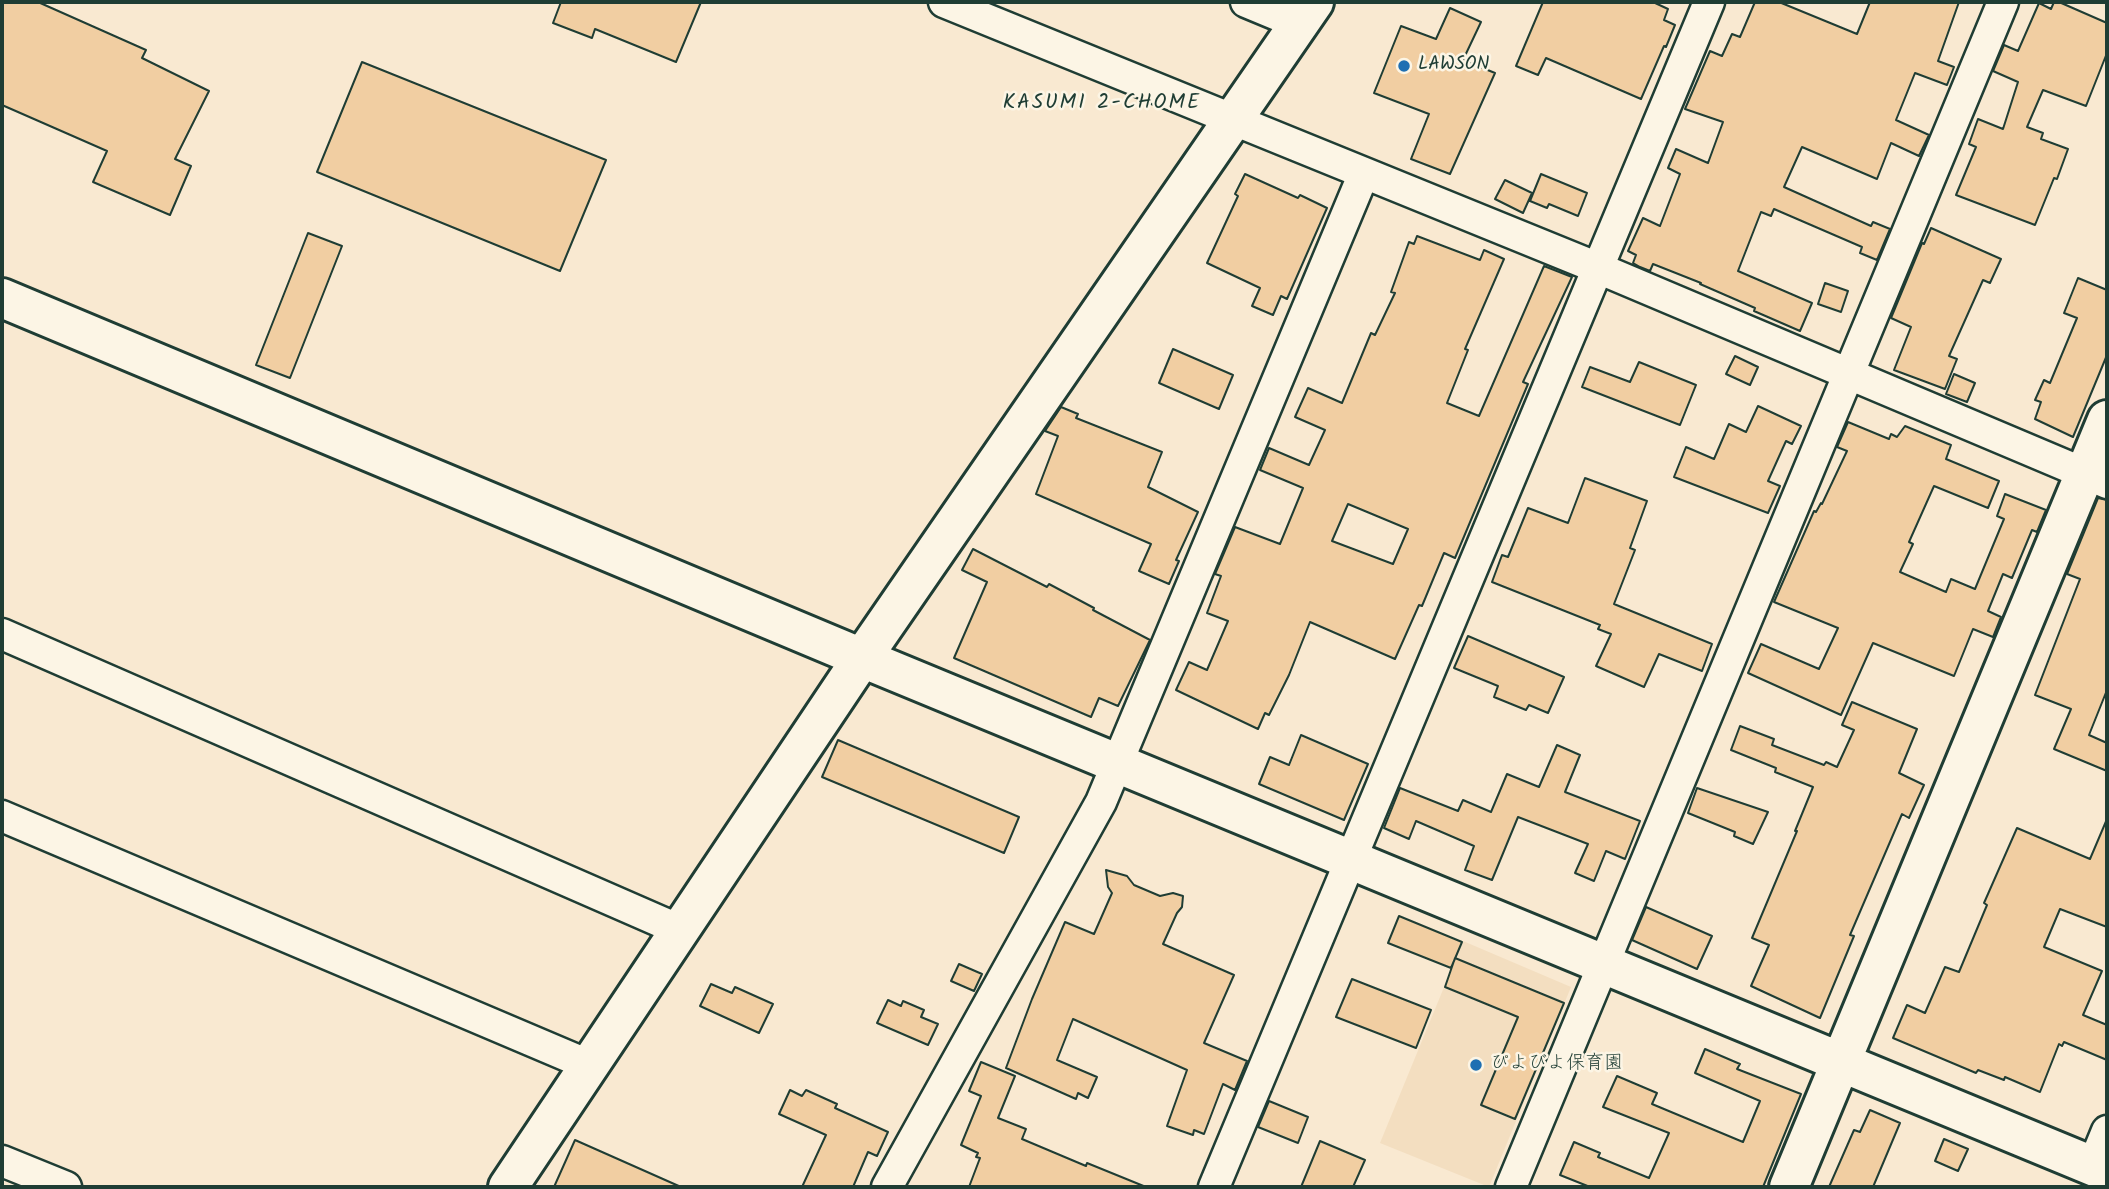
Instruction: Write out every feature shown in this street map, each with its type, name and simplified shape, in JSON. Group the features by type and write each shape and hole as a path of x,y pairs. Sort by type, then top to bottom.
{"street":[{"path":"944,2 1231,121 1598,268 2096,478"},
{"path":"508,1187 682,931 862,658 1306,13 1246,2"},
{"path":"1214,1187 1709,2"},
{"path":"1511,1187 2003,2"},
{"path":"887,1187 1101,802 1364,173"},
{"path":"2,298 1349,860 2100,1168 2107,1131"},
{"path":"1788,1187 2096,478 2107,420"},
{"path":"2,634 682,931"},
{"path":"2,816 591,1066"},
{"path":"2,1161 66,1187"}],"shaded area":[{"name":"ぴよびよ保育園","path":"1463,941 1571,987 1489,1187 1380,1143"}],"building":[{"path":"2,2 38,2 146,50 142,58 209,91 175,159 191,166 170,215 93,182 107,151 2,105"},
{"path":"561,2 701,2 676,62 595,29 592,38 553,23"},
{"path":"1543,2 1653,2 1668,9 1664,20 1675,25 1641,99 1546,58 1538,75 1516,66"},
{"path":"1755,2 1779,2 1857,34 1870,2 1959,2 1938,61 1954,67 1947,85 1915,73 1896,120 1929,135 1919,156 1891,143 1877,179 1802,147 1784,187 1871,226 1873,222 1890,229 1877,260 1860,253 1862,247 1774,209 1771,216 1761,212 1738,271 1812,303 1800,331 1701,283 1653,264 1650,271 1640,267 1633,263 1636,255 1628,251 1643,218 1660,226 1680,174 1668,168 1676,149 1708,163 1723,122 1685,109 1710,51 1722,56 1732,34 1740,37"},
{"path":"2054,2 2107,23 2107,53 2086,106 2043,90 2027,127 2043,133 2041,139 2068,149 2035,225 1956,195 1976,147 1969,144 1978,119 2003,129 2018,82 1993,71 2004,45 2018,51 2039,3 2051,9"},
{"path":"1450,8 1481,22 1463,60 1495,73 1450,174 1411,159 1429,114 1374,93 1401,26 1436,39"},
{"path":"362,62 606,160 560,271 317,172"},
{"path":"1245,174 1327,208 1287,299 1281,296 1273,315 1252,306 1260,288 1207,263 1238,196 1235,194"},
{"path":"1541,174 1587,193 1578,216 1549,204 1547,208 1530,201"},
{"path":"1505,180 1532,193 1523,213 1495,199"},
{"path":"1931,228 2001,259 1990,283 1983,280 1949,356 1957,359 1945,389 1894,370 1911,327 1891,318 1922,243 1924,244"},
{"path":"308,233 342,246 290,378 256,365"},
{"path":"1417,236 1480,260 1484,250 1504,259 1465,349 1468,350 1447,403 1479,416 1544,266 1572,277 1523,382 1528,384 1455,558 1444,553 1422,606 1419,605 1395,659 1310,622 1289,675 1269,715 1265,713 1258,729 1176,690 1189,662 1207,670 1228,621 1207,613 1221,576 1215,574 1235,527 1280,544 1303,488 1260,470 1269,448 1309,465 1325,430 1295,417 1308,388 1342,403 1371,333 1375,335 1395,293 1391,292 1409,242 1414,244","holes":["1348,504 1408,529 1393,564 1332,541"]},
{"path":"2078,278 2107,290 2107,355 2073,437 2035,419 2041,402 2035,400 2044,380 2050,383 2077,318 2064,313"},
{"path":"1825,283 1848,291 1841,312 1818,304"},
{"path":"1173,349 1233,375 1219,409 1159,383"},
{"path":"1735,356 1758,367 1750,385 1726,374"},
{"path":"1639,362 1696,385 1680,425 1582,387 1590,367 1630,382"},
{"path":"1954,374 1975,383 1967,402 1946,394"},
{"path":"1758,406 1801,426 1792,444 1786,441 1768,481 1780,486 1768,513 1674,477 1686,447 1714,459 1729,424 1746,432"},
{"path":"1061,407 1078,414 1076,418 1162,452 1148,487 1198,512 1176,560 1179,561 1169,584 1139,571 1151,544 1036,494 1058,436 1045,431"},
{"path":"1848,422 1889,439 1891,434 1897,437 1905,426 1951,445 1946,459 1999,481 1988,508 1934,486 1909,542 1913,544 1900,572 1946,592 1951,579 1975,589 2004,519 1997,516 2005,494 2046,510 2037,532 2032,530 2012,578 2003,574 1988,611 2001,617 1993,637 1973,629 1954,676 1873,643 1841,715 1748,673 1761,644 1819,669 1838,628 1774,602 1814,511 1822,504 1847,451 1837,447"},
{"path":"1585,478 1647,501 1630,548 1635,550 1614,604 1712,644 1702,671 1659,654 1644,687 1596,666 1611,634 1598,629 1600,625 1492,582 1502,555 1508,557 1528,508 1568,523"},
{"path":"2098,498 2107,500 2107,690 2089,735 2107,743 2107,771 2054,749 2071,709 2035,695 2080,579 2067,574"},
{"path":"973,549 1047,587 1049,584 1150,640 1118,706 1099,698 1091,717 954,658 987,582 962,570"},
{"path":"1468,636 1564,677 1548,713 1529,705 1526,710 1494,697 1498,686 1454,668"},
{"path":"1852,702 1917,729 1899,773 1924,785 1909,818 1902,814 1850,935 1854,936 1820,1018 1751,986 1769,945 1752,938 1813,787 1775,772 1776,768 1731,750 1740,726 1774,739 1772,745 1824,765 1826,762 1837,767 1854,730 1842,725"},
{"path":"1301,735 1368,764 1344,820 1259,784 1270,757 1289,765"},
{"path":"838,740 1019,817 1004,853 822,777"},
{"path":"1557,745 1580,755 1565,792 1640,821 1625,859 1606,851 1594,881 1575,873 1588,844 1518,817 1492,880 1465,870 1474,846 1416,821 1409,839 1384,828 1400,788 1458,811 1463,800 1491,812 1507,774 1539,787"},
{"path":"1697,788 1768,812 1753,844 1734,836 1735,832 1688,813"},
{"path":"2107,819 2107,927 2060,909 2044,947 2102,971 2083,1015 2107,1025 2107,1060 2064,1042 2062,1046 2059,1044 2040,1092 2005,1077 2004,1080 1978,1070 1976,1073 1893,1038 1907,1005 1925,1013 1945,967 1959,972 1987,905 1984,903 2017,828 2090,859"},
{"path":"1106,870 1127,876 1134,885 1160,896 1173,893 1183,896 1182,907 1163,944 1234,975 1204,1043 1247,1061 1235,1090 1223,1084 1204,1134 1194,1130 1193,1135 1167,1126 1187,1070 1073,1019 1057,1060 1097,1077 1088,1098 1078,1093 1076,1099 1006,1068 1065,922 1094,934 1112,893 1108,887"},
{"path":"1646,907 1712,936 1697,969 1632,940"},
{"path":"1399,916 1462,942 1451,968 1388,943"},
{"path":"1455,958 1564,1003 1515,1119 1481,1105 1518,1017 1445,987"},
{"path":"959,964 982,974 974,991 951,981"},
{"path":"1352,979 1431,1010 1416,1048 1336,1017"},
{"path":"711,984 732,993 735,987 773,1004 759,1033 700,1006"},
{"path":"888,1000 901,1006 903,1001 924,1010 921,1017 938,1024 928,1045 877,1023"},
{"path":"1705,1049 1740,1064 1737,1069 1801,1094 1763,1187 1590,1187 1560,1175 1574,1142 1600,1153 1598,1157 1649,1178 1669,1133 1603,1107 1617,1076 1657,1093 1652,1104 1743,1142 1760,1101 1695,1073"},
{"path":"981,1062 1015,1076 998,1118 1026,1129 1022,1139 1146,1187 969,1187 980,1158 976,1157 978,1153 961,1145 981,1096 969,1091"},
{"path":"790,1090 802,1096 806,1090 837,1104 835,1108 888,1132 877,1156 868,1152 853,1187 802,1187 826,1135 779,1114"},
{"path":"1269,1101 1308,1117 1298,1143 1258,1127"},
{"path":"1870,1110 1900,1123 1873,1187 1829,1187 1854,1130 1860,1132"},
{"path":"1944,1139 1968,1149 1958,1171 1935,1161"},
{"path":"575,1140 681,1187 554,1187"},
{"path":"1320,1141 1365,1160 1353,1187 1301,1187"}],"place":[{"name":"LAWSON","path":"1404,66"},
{"name":"ぴよびよ保育園","path":"1476,1065"}],"district":[{"name":"KASUMI 2-CHOME","path":"1102,104"}]}
